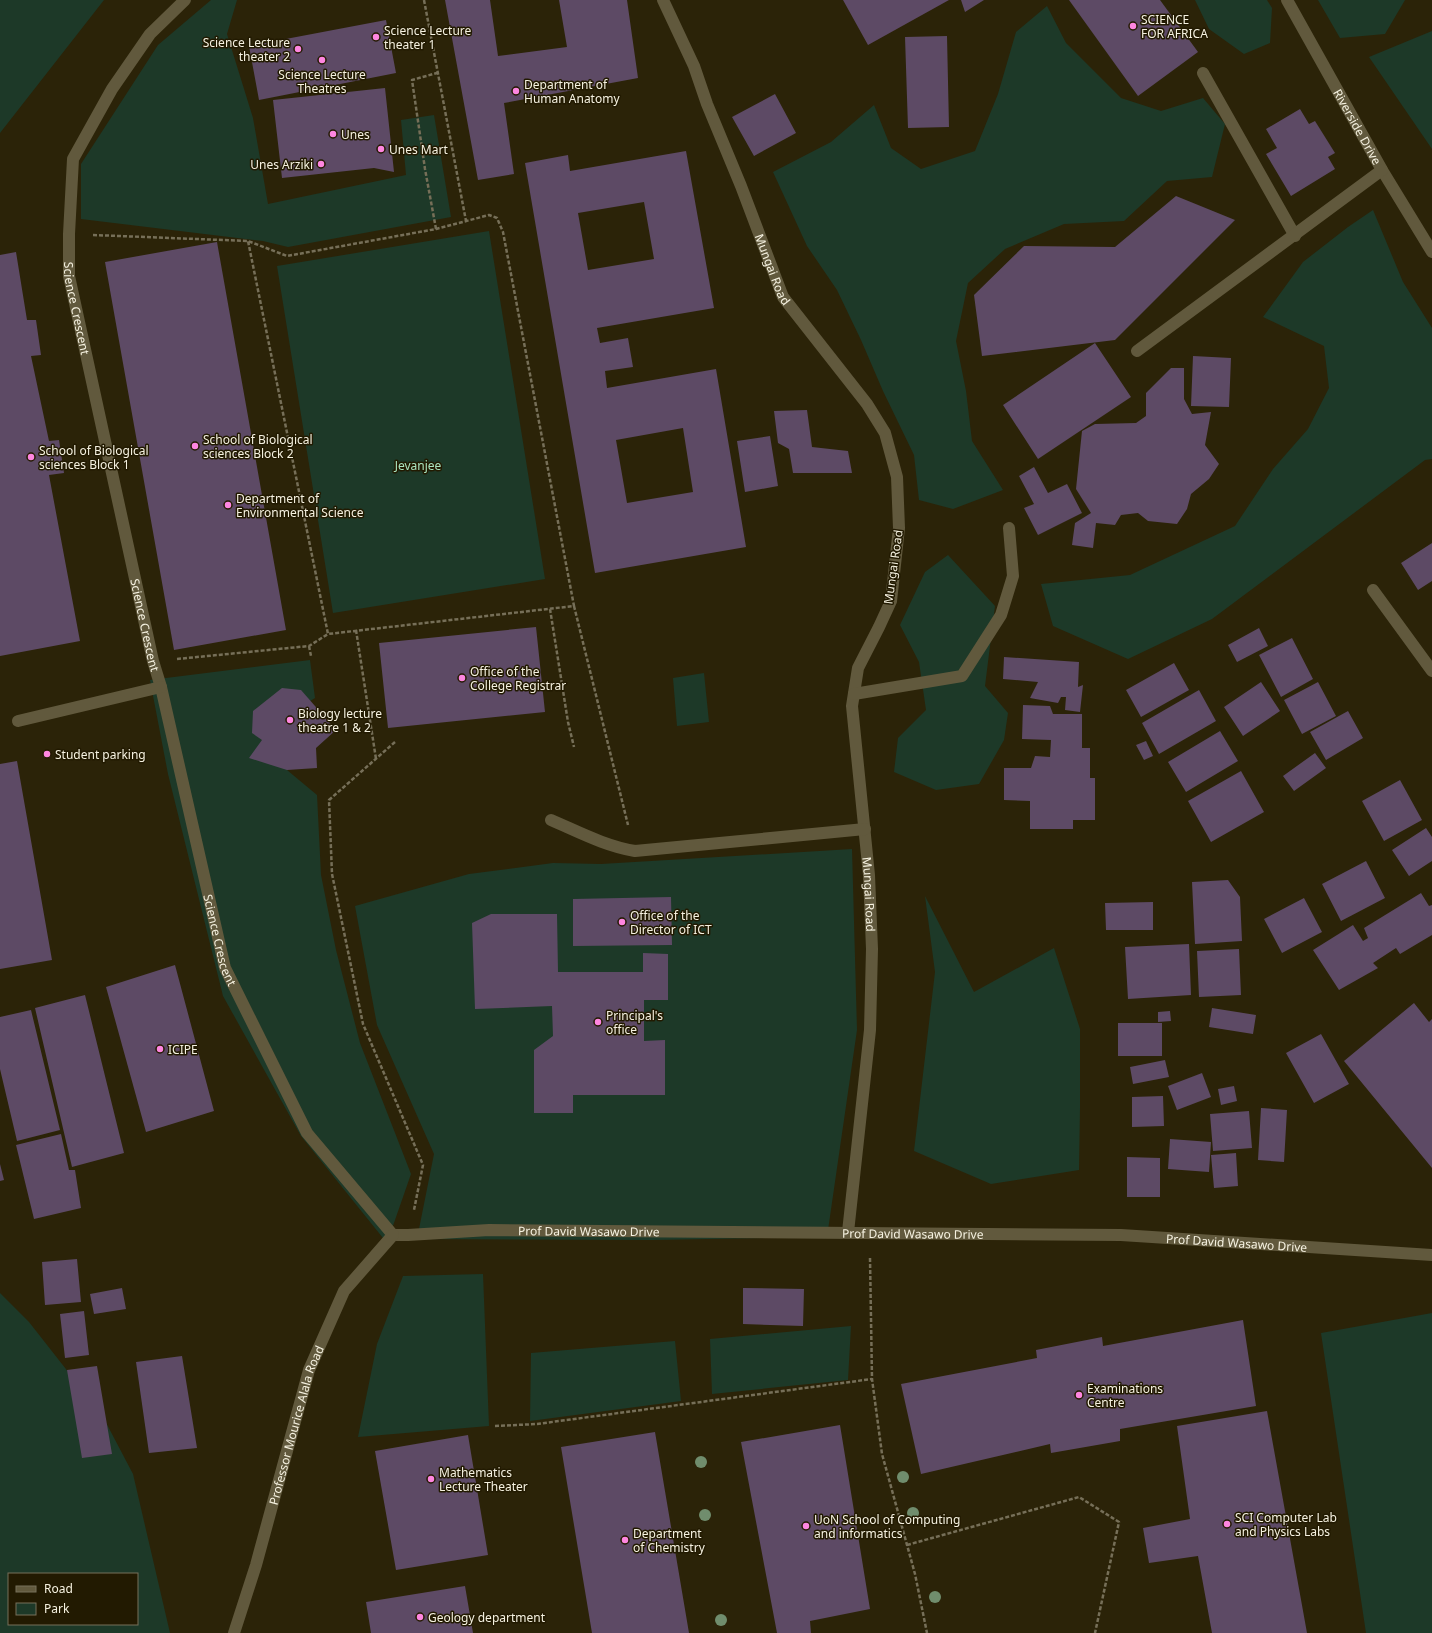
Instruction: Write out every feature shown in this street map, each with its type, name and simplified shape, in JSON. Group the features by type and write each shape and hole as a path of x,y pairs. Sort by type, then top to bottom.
{"street":[{"name":"Science Crescent","path":"185,0 150,34 112,89 73,159 69,234 69,276 153,661 162,687 225,968 307,1133 393,1235"},
{"name":"Mungai Road","path":"663,0 694,66 707,104 741,186 783,297 867,404 885,433 897,477 899,528 891,601 858,668 852,706 870,876 872,949 870,1030 848,1232"},
{"name":"Riverside Drive","path":"1287,0 1382,170 1432,252"},
{"path":"1203,73 1294,236"},
{"path":"1137,351 1382,170"},
{"path":"854,694 962,676 1001,615 1013,576 1009,528"},
{"path":"1373,590 1432,671"},
{"path":"18,721 162,687"},
{"path":"551,820 618,848 635,851 865,829"},
{"name":"Prof David Wasawo Drive","path":"393,1235 489,1230 1121,1235 1432,1255"},
{"name":"Professor Mourice Alala Road","path":"234,1633 256,1565 309,1370 344,1291 393,1235"}],"path":[{"path":"424,0 466,221"},
{"path":"436,229 425,170 412,80 437,73"},
{"path":"69,234 248,241 287,256 436,229 489,215 497,218 503,232 574,606 635,851"},
{"path":"248,241 328,634"},
{"path":"153,661 308,646 328,634 574,606"},
{"path":"550,609 568,722 574,747"},
{"path":"356,630 376,759"},
{"path":"308,646 311,656"},
{"path":"395,742 329,800 332,874 363,1024 423,1165 408,1235"},
{"path":"870,1234 872,1379 882,1454 915,1574 927,1633"},
{"path":"495,1426 537,1424 872,1379"},
{"path":"906,1545 1079,1497 1119,1522 1095,1633"}],"green space":[{"path":"0,0 104,0 0,133"},
{"path":"211,0 237,0 227,34 253,118 268,204 406,175 401,120 434,115 451,217 288,247 263,241 81,219 81,164 158,45"},
{"path":"1195,0 1267,0 1272,8 1270,43 1244,54 1209,29"},
{"path":"1318,0 1405,0 1385,34 1340,38"},
{"path":"1047,6 1066,43 1121,98 1161,111 1203,98 1225,124 1212,177 1167,181 1124,221 1064,224 1005,249 968,283 956,341 966,391 972,441 1003,490 953,509 919,500 914,455 837,290 807,246 773,172 831,142 874,105 891,148 921,169 975,151 998,94 1016,32"},
{"path":"1432,31 1432,149 1369,57"},
{"path":"1373,210 1403,282 1432,328 1432,459 1425,460 1212,619 1128,659 1053,626 1041,584 1130,575 1235,526 1273,469 1308,429 1329,388 1324,346 1263,317 1303,262 1348,227"},
{"name":"Jevanjee","path":"489,231 545,579 333,613 277,266"},
{"path":"948,555 995,606 985,686 1008,713 1004,740 979,784 936,790 894,772 898,738 926,710 919,662 900,625 925,572"},
{"path":"310,660 315,698 281,719 287,770 317,795 321,875 336,950 360,1043 411,1174 387,1243 301,1136 223,996 168,774 150,680"},
{"path":"704,673 709,722 677,726 673,678"},
{"path":"852,849 857,1030 827,1237 652,1240 417,1239 434,1154 377,1025 355,906 469,874 553,863 601,864"},
{"path":"925,896 974,992 1054,948 1080,1029 1079,1170 991,1184 914,1151 935,972"},
{"path":"483,1274 489,1426 358,1437 377,1344 403,1276"},
{"path":"0,1293 29,1322 102,1415 133,1474 170,1633 0,1633"},
{"path":"1432,1313 1432,1633 1366,1633 1321,1333"},
{"path":"851,1326 848,1380 712,1394 710,1339"},
{"path":"675,1341 681,1401 530,1421 531,1353"}],"building":[{"name":"Department of Human Anatomy","path":"445,0 490,0 498,56 567,47 559,0 627,0 638,78 504,103 514,174 478,180"},
{"path":"843,0 949,0 868,45"},
{"path":"961,0 984,0 965,12"},
{"name":"SCIENCE FOR AFRICA","path":"1069,0 1160,0 1198,52 1138,96"},
{"name":"Science Lecture Theatres","path":"386,20 396,73 259,100 249,46"},
{"path":"947,36 949,127 908,128 905,37"},
{"name":"Unes","path":"385,88 394,172 374,168 282,178 273,100"},
{"path":"775,94 796,133 754,156 732,117"},
{"path":"1300,109 1309,124 1315,121 1335,153 1328,157 1335,169 1291,196 1266,154 1277,148 1266,129"},
{"path":"686,151 714,308 597,328 600,343 628,338 633,367 605,371 607,388 716,369 746,547 595,573 525,163 568,155 570,171","holes":["644,202 654,259 588,270 578,213","683,428 693,492 627,503 616,440"]},
{"path":"1176,196 1235,220 1115,340 982,356 974,295 1024,246 1115,247"},
{"name":"School of Biological sciences Block 2","path":"217,242 286,630 174,650 105,262"},
{"name":"School of Biological sciences Block 1","path":"16,252 27,320 36,320 41,355 31,356 49,441 59,440 64,473 49,475 80,641 0,656 0,255"},
{"path":"1095,343 1131,397 1038,459 1003,405"},
{"path":"1193,356 1231,358 1229,407 1191,406"},
{"path":"1171,368 1184,368 1184,399 1192,414 1211,412 1205,445 1219,464 1209,479 1191,494 1187,509 1177,524 1148,521 1138,513 1121,515 1115,525 1096,523 1093,548 1072,545 1075,523 1091,513 1076,489 1082,431 1095,424 1136,423 1146,416 1146,393"},
{"path":"807,410 812,447 848,451 852,473 793,473 789,449 778,443 774,411"},
{"path":"770,436 778,486 745,492 737,441"},
{"path":"1034,467 1048,493 1067,484 1082,513 1038,535 1024,508 1034,504 1019,476"},
{"path":"1432,543 1432,581 1418,590 1401,563"},
{"name":"Office of the College Registrar","path":"536,627 545,712 388,728 379,643"},
{"path":"1259,628 1268,646 1237,662 1228,645"},
{"path":"1292,638 1313,679 1281,697 1259,655"},
{"path":"1004,657 1079,662 1078,687 1083,685 1080,712 1065,710 1066,697 1061,697 1058,703 1030,698 1038,682 1003,679"},
{"path":"1174,663 1189,690 1141,717 1126,690"},
{"path":"1261,682 1280,711 1243,736 1224,707"},
{"path":"1318,682 1336,716 1302,734 1284,700"},
{"name":"Biology lecture theatre 1 & 2","path":"282,688 301,690 336,730 316,748 317,768 287,770 249,758 262,740 252,733 253,711"},
{"path":"1199,690 1216,721 1159,754 1142,723"},
{"path":"1023,705 1050,706 1053,714 1082,714 1082,748 1090,748 1090,778 1095,778 1095,820 1073,820 1073,829 1030,829 1030,801 1004,800 1004,768 1031,768 1035,756 1050,757 1051,740 1022,739"},
{"path":"1348,711 1363,738 1326,760 1310,732"},
{"path":"1220,731 1238,761 1186,792 1168,762"},
{"path":"1146,741 1153,756 1144,760 1136,745"},
{"path":"1315,753 1326,768 1294,791 1283,776"},
{"path":"17,761 52,960 0,969 0,764"},
{"path":"1241,771 1264,812 1211,842 1188,801"},
{"path":"1400,780 1422,820 1384,841 1362,801"},
{"path":"1426,828 1432,837 1432,861 1409,876 1392,850"},
{"path":"1366,861 1385,898 1341,921 1322,884"},
{"path":"1228,880 1240,897 1242,941 1195,944 1192,882"},
{"path":"1421,893 1429,906 1432,905 1432,935 1400,954 1396,948 1373,963 1378,968 1339,990 1313,950 1353,925 1363,941 1368,938 1364,928"},
{"name":"Office of the Director of ICT","path":"671,897 672,945 573,946 573,899"},
{"path":"1304,898 1322,932 1282,953 1264,919"},
{"path":"1153,902 1153,930 1106,930 1105,903"},
{"name":"Principal's office","path":"491,914 557,914 558,972 643,972 643,953 668,954 668,1000 644,1000 644,1041 665,1040 665,1095 573,1095 573,1113 534,1113 534,1050 553,1036 552,1006 475,1009 472,923"},
{"path":"1189,944 1191,995 1128,999 1125,947"},
{"path":"1239,949 1241,995 1199,997 1197,951"},
{"name":"ICIPE","path":"175,965 214,1111 146,1132 106,987"},
{"path":"85,995 124,1153 72,1167 35,1008"},
{"path":"1414,1003 1429,1022 1432,1019 1432,1168 1344,1061"},
{"path":"1212,1008 1256,1015 1253,1034 1209,1027"},
{"path":"31,1010 60,1130 17,1141 0,1069 0,1017"},
{"path":"1170,1011 1171,1021 1158,1022 1158,1012"},
{"path":"1118,1023 1162,1023 1162,1056 1118,1056"},
{"path":"1321,1034 1349,1084 1314,1103 1286,1053"},
{"path":"1165,1060 1169,1077 1133,1084 1130,1067"},
{"path":"1202,1073 1211,1097 1177,1110 1168,1086"},
{"path":"1234,1086 1237,1101 1221,1105 1218,1089"},
{"path":"1163,1096 1164,1126 1132,1127 1132,1097"},
{"path":"1261,1108 1287,1110 1284,1162 1258,1160"},
{"path":"1249,1111 1252,1148 1213,1151 1210,1114"},
{"path":"61,1134 69,1170 75,1170 81,1208 34,1219 16,1145"},
{"path":"1170,1139 1211,1142 1209,1172 1168,1169"},
{"path":"1236,1153 1238,1186 1214,1188 1211,1155"},
{"path":"1127,1157 1160,1158 1160,1197 1127,1197"},
{"path":"0,1164 4,1180 0,1181"},
{"path":"77,1259 81,1302 45,1305 42,1262"},
{"path":"122,1288 126,1309 94,1314 90,1294"},
{"path":"743,1288 804,1289 803,1326 743,1324"},
{"path":"84,1311 89,1355 65,1358 60,1314"},
{"name":"Examinations Centre","path":"1243,1320 1256,1406 1120,1429 1120,1441 1051,1453 1050,1444 921,1474 901,1384 1037,1358 1036,1350 1102,1337 1103,1346"},
{"path":"182,1356 197,1448 149,1453 136,1362"},
{"path":"97,1366 112,1454 82,1458 67,1370"},
{"name":"SCI Computer Lab and Physics Labs","path":"1267,1411 1307,1633 1212,1633 1198,1556 1149,1563 1143,1528 1190,1519 1177,1426"},
{"name":"UoN School of Computing and informatics","path":"840,1425 870,1609 810,1621 811,1633 777,1633 741,1442"},
{"name":"Department of Chemistry","path":"655,1432 689,1633 592,1633 561,1447"},
{"path":"468,1435 488,1555 396,1570 375,1451"},
{"name":"Geology department","path":"465,1586 473,1633 371,1633 366,1602"}],"place":[{"name":"SCIENCE FOR AFRICA","path":"1133,26"},
{"name":"Science Lecture theater 1","path":"376,37"},
{"name":"Science Lecture theater 2","path":"298,49"},
{"name":"Science Lecture Theatres","path":"322,60"},
{"name":"Department of Human Anatomy","path":"516,91"},
{"name":"Unes","path":"333,134"},
{"name":"Unes Mart","path":"381,149"},
{"name":"Unes Arziki","path":"321,164"},
{"name":"School of Biological sciences Block 2","path":"195,446"},
{"name":"School of Biological sciences Block 1","path":"31,457"},
{"name":"Department of Environmental Science","path":"228,505"},
{"name":"Office of the College Registrar","path":"462,678"},
{"name":"Biology lecture theatre 1 & 2","path":"290,720"},
{"name":"Student parking","path":"47,754"},
{"name":"Office of the Director of ICT","path":"622,922"},
{"name":"Principal's office","path":"598,1022"},
{"name":"ICIPE","path":"160,1049"},
{"name":"Examinations Centre","path":"1079,1395"},
{"name":"Mathematics Lecture Theater","path":"431,1479"},
{"name":"SCI Computer Lab and Physics Labs","path":"1227,1524"},
{"name":"UoN School of Computing and informatics","path":"806,1526"},
{"name":"Department of Chemistry","path":"625,1540"},
{"name":"Geology department","path":"420,1617"}]}
